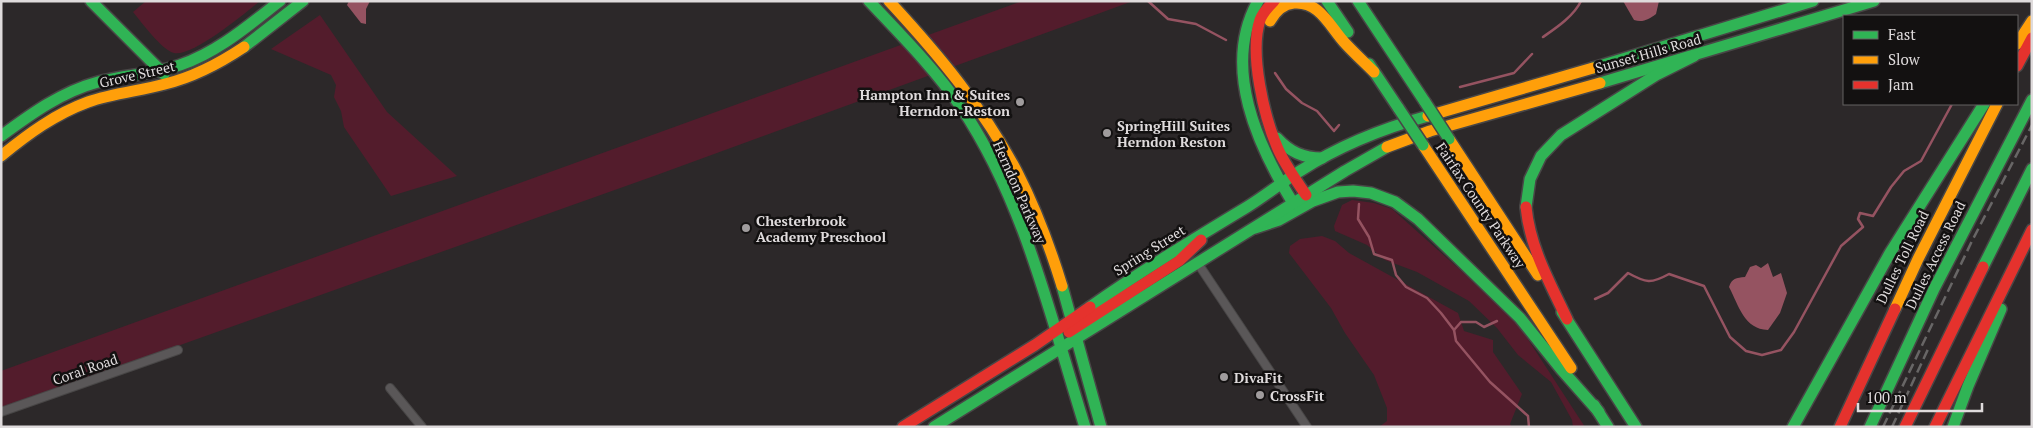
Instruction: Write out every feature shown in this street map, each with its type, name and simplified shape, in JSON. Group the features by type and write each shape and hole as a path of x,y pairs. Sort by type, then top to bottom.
{"main road":[{"path":"91,1 161,69 172,83"},
{"name":"Grove Street","path":"1,136 45,105 80,88 180,64 215,48 280,1"},
{"name":"Grove Street","path":"1,156 43,124 70,108 101,97 172,83 232,56 303,1"},
{"name":"Herndon Parkway","path":"868,1 934,73 953,96 974,127 1018,218 1033,257 1085,427"},
{"name":"Herndon Parkway","path":"889,1 967,91 1009,155 1042,226 1074,329 1101,427"},
{"path":"1274,1 1265,10 1260,21 1258,58 1261,90 1270,127 1278,149 1306,195"},
{"name":"Fairfax County Parkway","path":"1327,1 1608,427"},
{"name":"Fairfax County Parkway","path":"1358,1 1636,427"},
{"name":"Sunset Hills Road","path":"1421,118 1813,1"},
{"name":"Sunset Hills Road","path":"1430,131 1694,56 1874,1"},
{"path":"1258,58 1268,24 1274,14 1288,4 1302,2 1321,12 1342,41 1374,72"},
{"path":"1255,5 1247,25 1244,45 1244,86 1249,112 1257,136 1281,184 1293,203"},
{"path":"2018,42 2032,21"},
{"path":"2018,64 2032,38"},
{"path":"1566,319 1537,255 1527,227 1526,194 1534,169 1549,146 1561,135 1656,75 1694,56"},
{"name":"Dulles Access Road","path":"1870,427 1934,290 2032,100"},
{"path":"1793,427 1890,253 1983,105"},
{"name":"Dulles Toll Road","path":"1840,427 1918,259 1996,105"},
{"name":"Spring Street","path":"902,427 1059,339 1074,329 1142,271 1322,158 1379,131 1421,118"},
{"path":"1270,127 1282,144 1290,151 1305,157 1322,158"},
{"name":"Spring Street","path":"934,427 1074,329 1198,262 1374,154 1400,141 1430,131"},
{"path":"1905,427 1967,296 2032,169"},
{"path":"1254,228 1279,220 1313,201 1338,192 1371,193 1395,202 1411,213 1520,318 1561,370 1598,412"},
{"path":"1935,427 2032,230"},
{"path":"1953,427 1968,386 1993,330 2024,245"}],"street":[{"path":"1198,262 1307,427"},
{"name":"Coral Road","path":"1,412 178,350"},
{"path":"390,388 422,427"}],"shaded area":[{"path":"146,1 260,1 206,41 183,52 174,53 158,42 133,12"},
{"path":"349,1 370,1 366,9 366,24 361,23 347,5"},
{"path":"1022,1 1133,1 654,176 1,409 1,371"},
{"path":"1623,1 1659,1 1656,14 1640,21 1634,20"},
{"path":"320,15 387,112 457,176 391,196 344,127 341,111 334,97 336,85 331,75 271,49"},
{"path":"1352,200 1374,203 1392,209 1467,276 1520,327 1585,427 1573,427 1572,420 1551,382 1518,355 1497,328 1469,301 1417,272 1385,260 1367,245 1335,231 1334,226 1342,205"},
{"path":"1322,236 1335,241 1349,253 1458,313 1464,331 1493,340 1493,352 1522,394 1510,424 1512,427 1379,427 1387,421 1387,408 1374,375 1345,333 1331,308 1289,253 1290,246 1300,239"},
{"path":"1768,263 1773,277 1781,273 1787,293 1780,313 1768,330 1753,326 1748,321 1739,309 1729,287 1735,279 1745,277 1750,267 1756,265 1761,268"}],"waterway":[{"path":"1148,1 1168,19 1196,24 1226,40"},
{"path":"1543,37 1569,17 1581,1"},
{"path":"1460,87 1514,73 1532,54"},
{"path":"1275,73 1286,89 1302,103 1317,111 1334,131 1339,125"},
{"path":"1595,299 1608,293 1628,273 1648,281 1653,281 1669,274 1704,286 1730,337 1746,351 1762,355 1781,350 1794,332 1841,246 1863,227 1858,219 1860,213 1873,216 1891,187 1904,171 1921,161 1951,105"},
{"path":"1359,204 1358,219 1369,237 1374,254 1392,260 1396,275 1406,287 1427,298 1441,313 1454,330 1456,341 1490,382 1528,416 1529,427"},
{"path":"1454,330 1461,322 1476,322 1484,327 1497,321"}],"railway":[{"path":"1883,427 1972,241 2032,125"},
{"path":"1892,427 1929,347"}],"traffic: fast":[{"path":"91,1 164,74"},
{"path":"1,136 47,105 84,86 170,68 194,60 233,37 280,1"},
{"path":"244,47 303,1"},
{"path":"869,1 917,52 961,107 1003,182 1048,303 1085,427"},
{"path":"1258,1 1247,26 1243,52 1244,79 1248,105 1268,157 1293,203"},
{"path":"1327,1 1348,32"},
{"path":"1358,1 1425,102"},
{"path":"1593,68 1813,1"},
{"path":"1600,83 1874,1"},
{"path":"1526,207 1530,179 1541,156 1561,135 1656,75 1694,56"},
{"path":"1369,64 1399,109"},
{"path":"1870,427 1934,289 2032,100"},
{"path":"1425,102 1449,139"},
{"path":"1793,427 1890,253 1983,105"},
{"path":"1399,109 1423,145"},
{"path":"1090,307 1315,162 1362,139 1428,116"},
{"path":"1277,138 1297,153 1309,157 1322,158"},
{"path":"934,427 1345,171 1387,147"},
{"path":"1983,267 2032,169"},
{"path":"1255,228 1279,220 1313,201 1338,192 1371,193 1395,202 1418,219 1520,318 1599,412"},
{"path":"1062,286 1101,427"},
{"path":"1953,427 1968,386 2001,309"},
{"path":"1562,312 1636,427"},
{"path":"1594,405 1608,427"}],"traffic: slow":[{"path":"889,1 959,83 1004,149 1024,186 1036,214 1062,286"},
{"path":"1270,21 1286,5 1303,3 1310,6 1323,15 1344,42 1374,72"},
{"path":"2018,42 2032,21"},
{"path":"1,156 42,125 64,112 107,96 186,78 216,64 244,47"},
{"path":"1428,116 1593,68"},
{"path":"1387,147 1430,131 1600,83"},
{"path":"1895,309 1918,259 1996,105"},
{"path":"1449,139 1538,275"},
{"path":"1423,145 1571,368"}],"traffic: jam":[{"path":"1274,1 1266,9 1260,20 1257,34 1257,67 1263,103 1273,136 1287,167 1306,195"},
{"path":"2018,64 2032,38"},
{"path":"1526,207 1536,251 1567,319"},
{"path":"1935,427 2032,230"},
{"path":"1069,332 1179,261 1201,240"},
{"path":"1905,427 1983,267"},
{"path":"903,427 1035,345 1090,307"},
{"path":"1840,427 1895,309"}],"place":[{"name":"Hampton Inn & Suites Herndon-Reston","path":"1020,102"},
{"name":"SpringHill Suites Herndon Reston","path":"1107,133"},
{"name":"Chesterbrook Academy Preschool","path":"746,228"},
{"name":"DivaFit","path":"1224,377"},
{"name":"CrossFit","path":"1260,395"}]}
